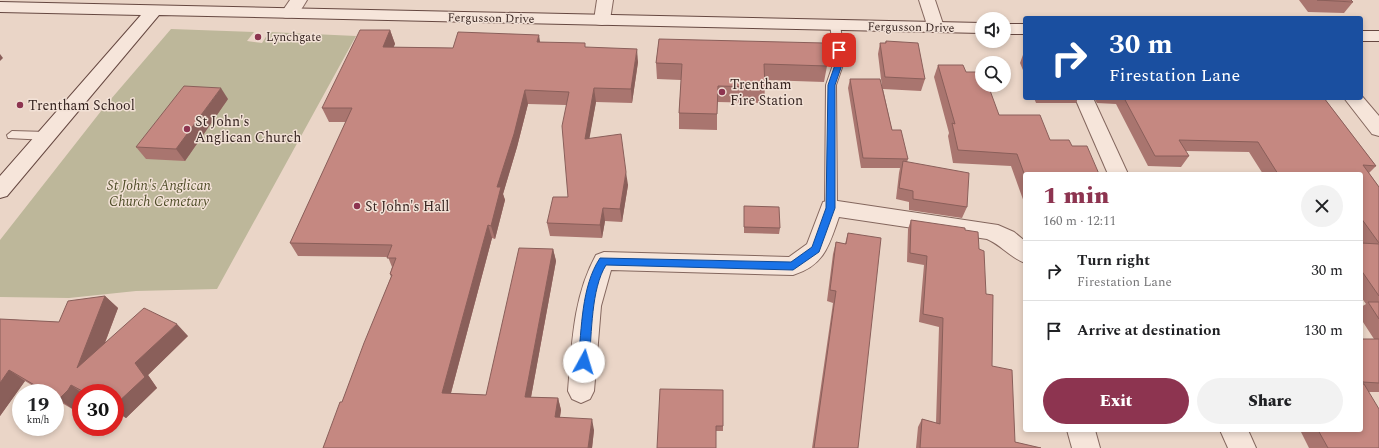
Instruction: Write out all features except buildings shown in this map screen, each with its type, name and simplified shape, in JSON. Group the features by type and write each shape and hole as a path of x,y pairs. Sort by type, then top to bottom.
{"main road":[{"path":"602,20 605,0"},
{"path":"927,0 935,28"},
{"name":"Fergusson Drive","path":"0,7 154,11 294,7 602,20 975,28"},
{"path":"0,190 154,11"},
{"path":"1011,29 1023,29"},
{"path":"1363,36 1379,36"},
{"path":"1085,100 1117,172"},
{"path":"1355,100 1379,129"},
{"path":"580,391 590,304 597,272 604,261 793,266 816,249 831,208 990,231 1006,238 1023,252"},
{"path":"1082,432 1086,448"},
{"path":"1235,432 1242,448"}],"lane":[{"path":"831,208 832,85 840,59 835,25"},
{"path":"12,135 47,136"}],"green space":[{"name":"St John's Anglican Church Cemetary","path":"171,29 254,32 247,41 262,43 269,32 356,36 217,289 136,291 69,298 0,297 0,240 105,106"}],"place":[{"name":"Lynchgate","path":"258,37"},
{"name":"Trentham Fire Station","path":"722,92"},
{"name":"Trentham School","path":"20,105"},
{"name":"St John's Anglican Church","path":"187,129"},
{"name":"St John's Hall","path":"357,206"}],"route":[{"path":"584,362 590,304 597,272 604,261 793,266 816,249 831,208 830,153 832,85 840,59 839,50"}]}
